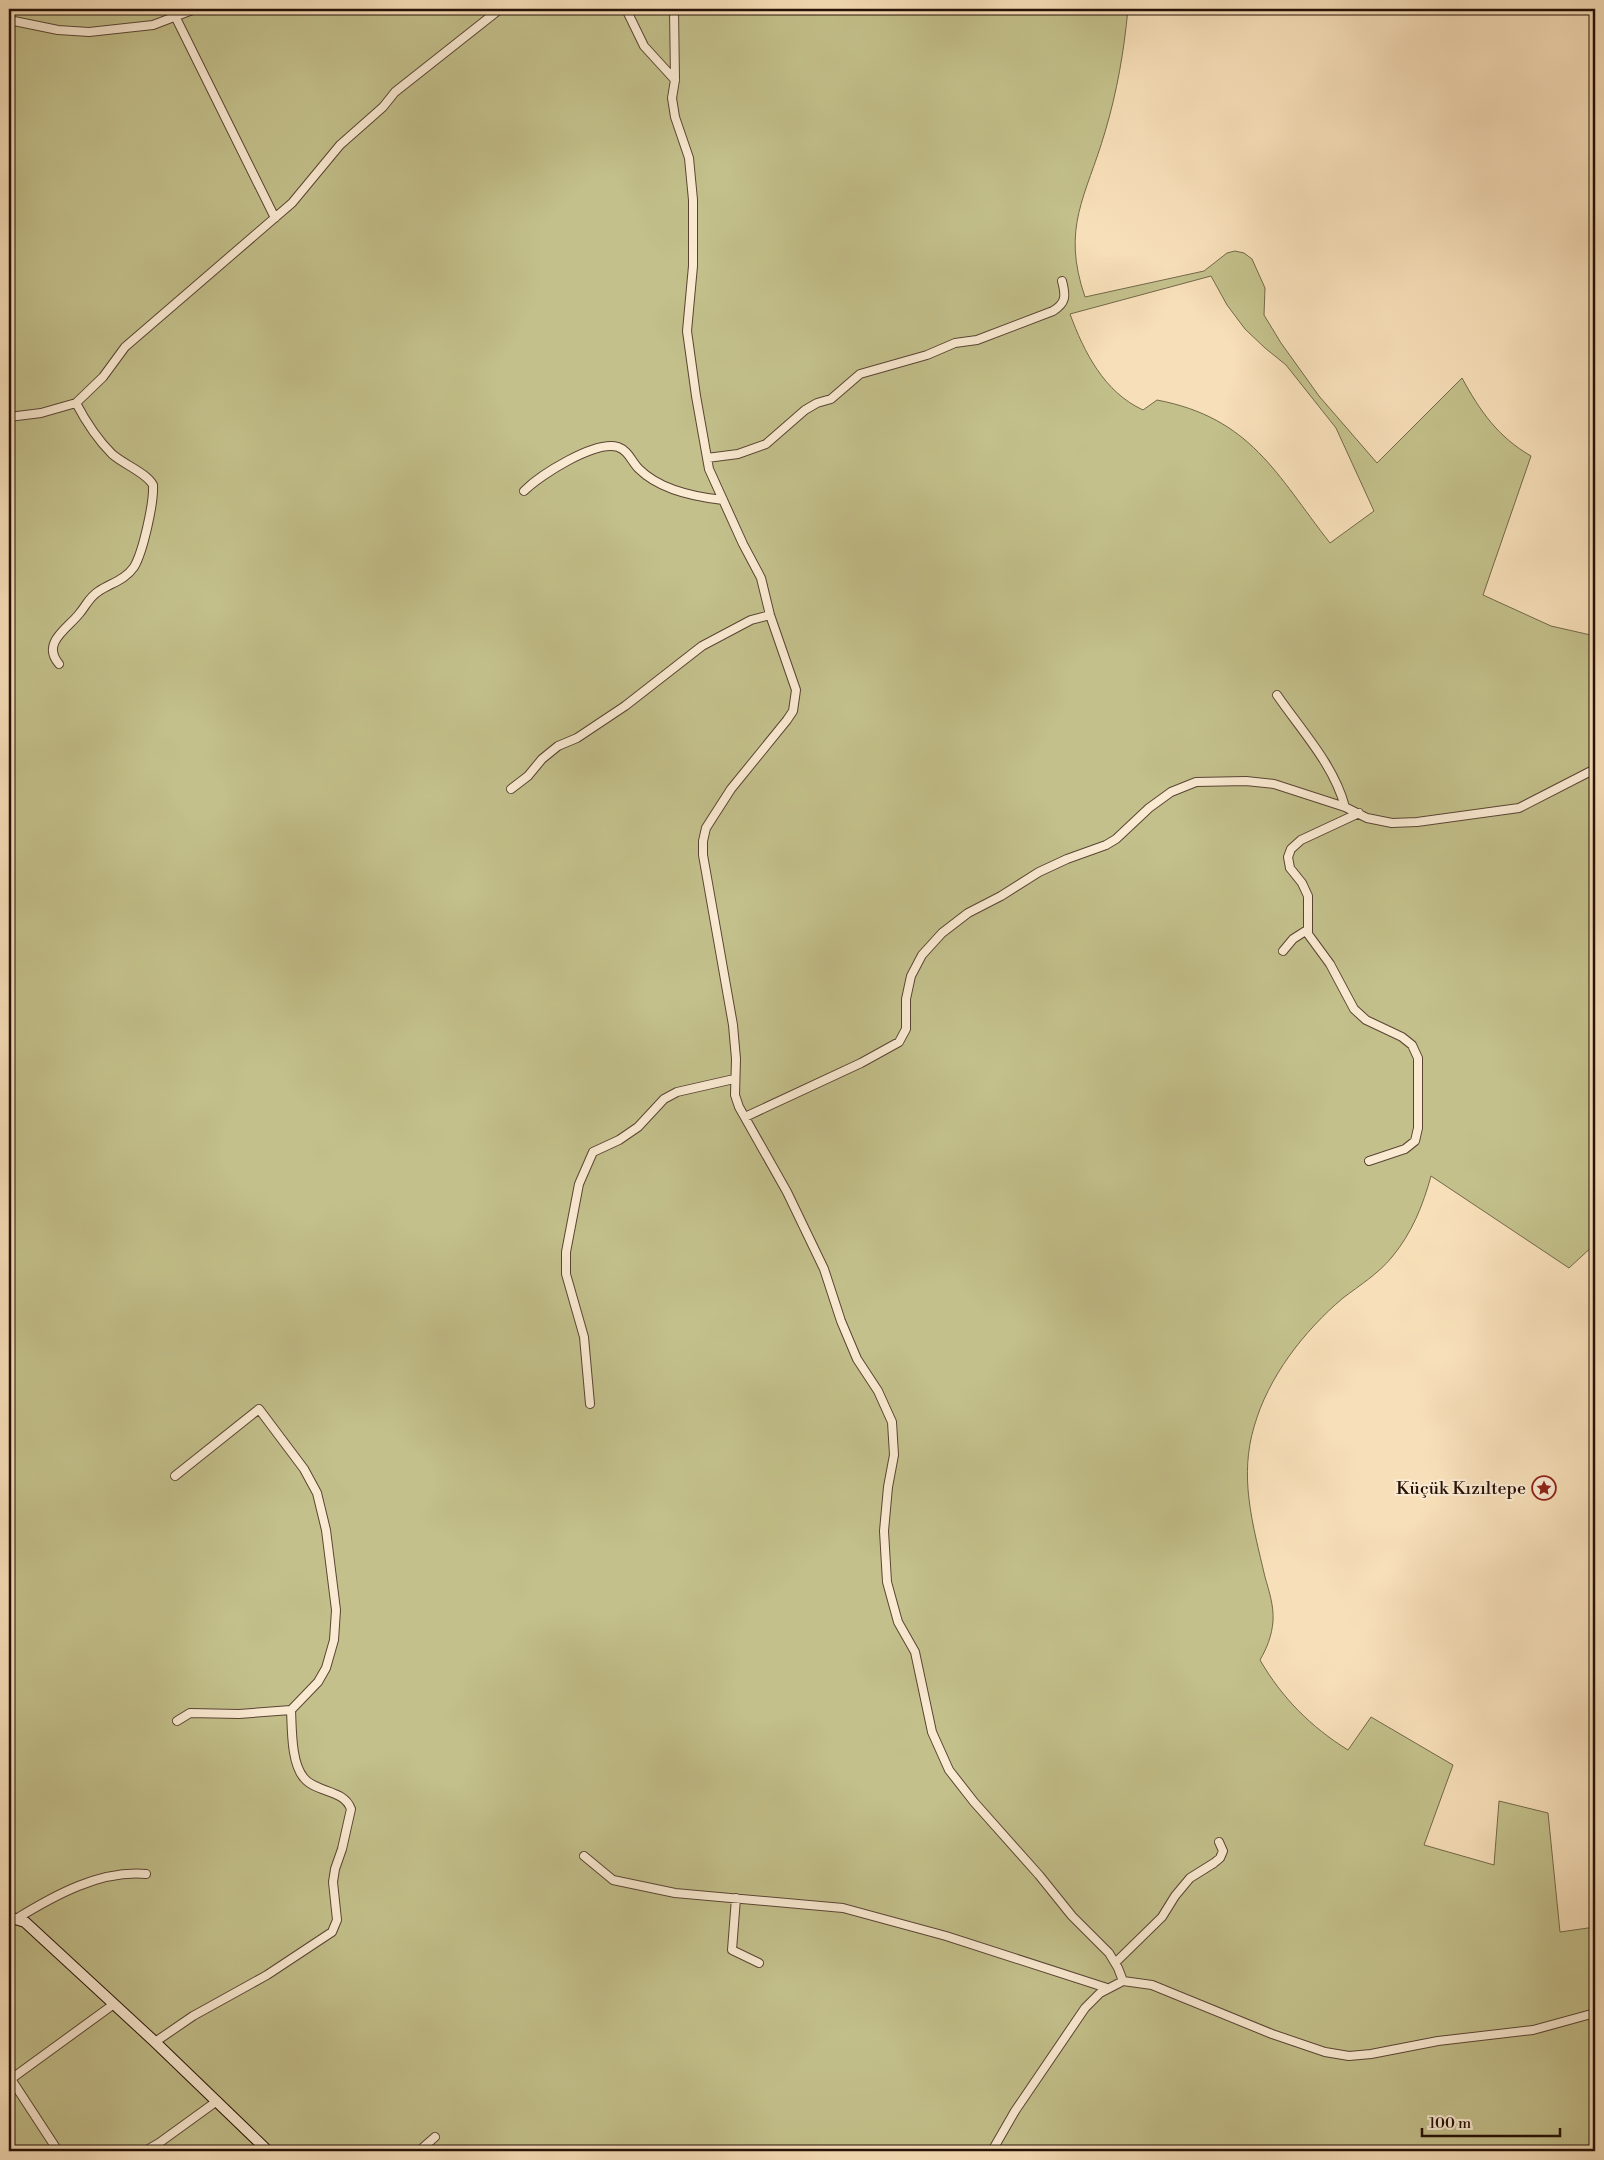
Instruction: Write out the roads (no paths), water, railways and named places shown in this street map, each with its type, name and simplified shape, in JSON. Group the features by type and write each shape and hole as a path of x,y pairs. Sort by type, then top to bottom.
{"street":[{"path":"9,20 58,30 89,32 153,25 195,9"},
{"path":"9,417 41,413 76,403 102,377 125,347 188,290 292,203 340,145 383,107 395,92 500,9"},
{"path":"626,9 644,46 675,80"},
{"path":"674,9 675,80 672,98 689,158 693,200 693,266 687,331 707,458 709,469 742,544 761,578 770,615 796,690 793,711 730,789 706,828 703,841 703,854 733,1026 736,1059 735,1095 738,1107 787,1192 824,1269 841,1321 857,1359 878,1392 892,1422 894,1454 888,1487 884,1531 887,1582 898,1622 915,1652 932,1732 949,1770 1072,1916 1109,1953 1123,1981"},
{"path":"175,16 275,218"},
{"path":"707,458 738,454 766,444 805,410 817,403 831,399 860,374 927,355 955,343 977,340 1053,311 1061,306 1065,298 1062,281"},
{"path":"59,664 55,660 52,650 58,635 98,591 124,578 134,568 147,527 153,488 148,478 113,455 92,431 76,403"},
{"path":"524,491 538,477 580,454 609,446 626,451 638,468 652,479 704,498 723,500"},
{"path":"511,789 528,776 542,759 558,746 577,738 625,706 702,646 751,620 770,615"},
{"path":"1277,695 1330,770 1340,788 1345,807"},
{"path":"745,1117 861,1063 899,1042 906,1029 906,998 911,976 922,955 942,933 968,913 1001,896 1039,872 1111,842 1149,808 1171,792 1196,782 1246,781 1274,784 1345,807 1367,818 1392,823 1417,822 1520,808 1595,769"},
{"path":"1359,813 1301,840 1289,852 1290,868 1302,883 1308,896 1308,930 1311,939 1330,964 1354,1009 1366,1020 1402,1037 1412,1045 1418,1058 1418,1128 1415,1141 1405,1149 1369,1161"},
{"path":"1283,951 1293,939 1308,930"},
{"path":"590,1404 584,1338 566,1274 566,1252 579,1184 593,1152 619,1140 638,1127 664,1099 677,1092 734,1079"},
{"path":"175,1476 259,1409 314,1485 320,1501 326,1530 336,1610 336,1634 322,1676 291,1710 239,1714 190,1713 177,1721"},
{"path":"155,2042 192,2016 266,1975 327,1936 335,1926 336,1909 333,1882 351,1809 347,1801 316,1787 303,1777 298,1769 293,1740 291,1710"},
{"path":"1115,1963 1162,1917 1175,1896 1190,1878 1220,1858 1223,1851 1219,1842"},
{"path":"584,1856 613,1880 675,1893 843,1908 946,1936 1107,1988"},
{"path":"12,1918 47,1900 110,1875 128,1872 146,1874"},
{"path":"736,1898 732,1950 759,1963"},
{"path":"12,1918 25,1922 155,2042 268,2151"},
{"path":"992,2151 1015,2111 1086,2008 1107,1988 1123,1981 1152,1986 1272,2034 1325,2052 1348,2056 1371,2054 1438,2041 1533,2030 1595,2013"},
{"path":"58,2151 10,2080 114,2004"},
{"path":"144,2151 159,2143 217,2101"},
{"path":"419,2151 435,2137"},
{"path":"159,2143 165,2151"}],"place":[{"name":"Küçük Kızıltepe","path":"1544,1488"}]}
